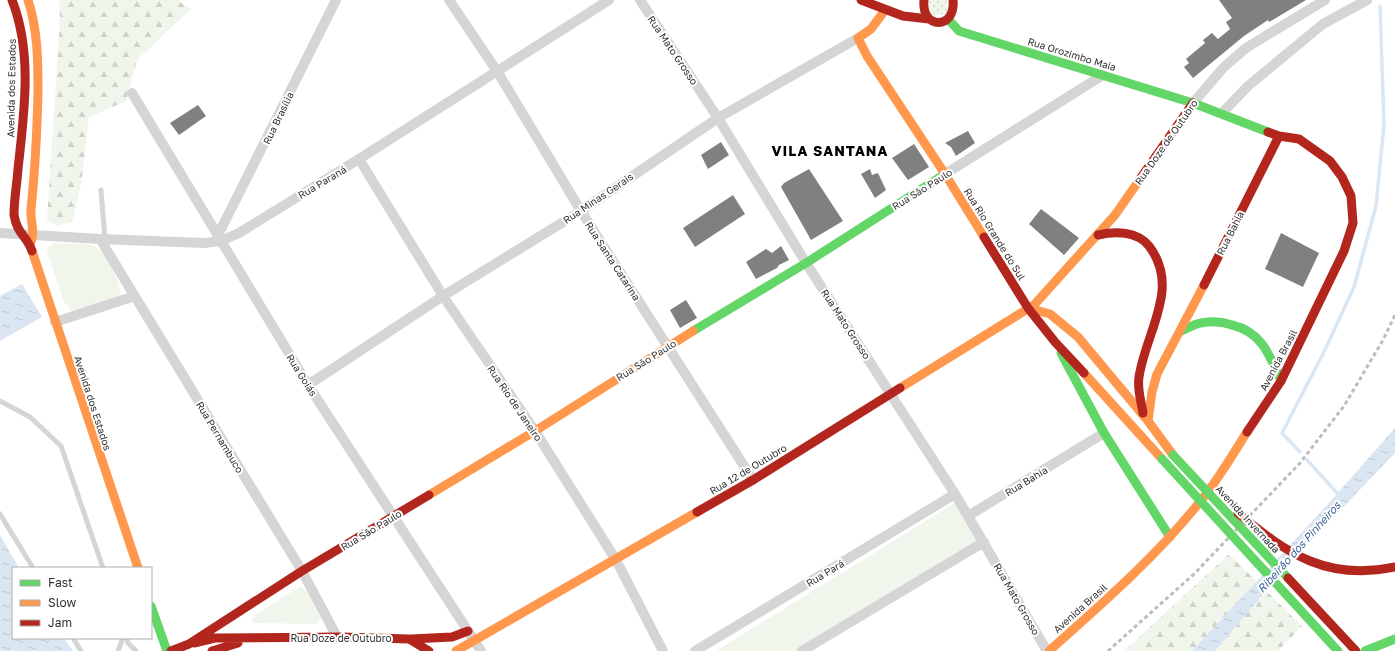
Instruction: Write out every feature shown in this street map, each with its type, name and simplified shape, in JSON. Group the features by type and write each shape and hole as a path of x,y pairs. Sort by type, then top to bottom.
{"main road":[{"name":"Avenida dos Estados","path":"12,0 17,10 23,31 24,54 21,133 15,206 17,229 30,245 138,567"},
{"path":"28,0 35,21 38,43 37,140 31,214 34,235 30,245"},
{"path":"861,0 903,16 929,19 938,23 948,19 954,11 955,2"},
{"path":"886,10 887,0"},
{"path":"924,0 923,10 929,19"},
{"name":"Rua Minas Gerais","path":"858,38 871,29 886,10"},
{"name":"Rua Orozimbo Maia","path":"948,19 959,31 1193,103"},
{"name":"Rua Rio Grande do Sul","path":"858,38 867,56 946,174 1028,308 1055,342"},
{"name":"Avenida Brasil","path":"1048,651 1112,594 1170,537 1204,497 1281,381 1344,251 1353,223 1351,196 1342,176 1330,161 1299,139 1279,136 1193,103"},
{"name":"Rua Doze de Outubro","path":"1028,308 1034,305 1115,215 1193,103"},
{"name":"Rua Bahia","path":"1148,422 1152,392 1157,374 1181,331 1279,136"},
{"name":"Rua São Paulo","path":"189,644 302,571 535,431 668,346 806,263 946,174"},
{"path":"1098,234 1122,232 1144,241 1160,261 1164,276 1164,290 1142,360 1139,378 1138,390 1143,413"},
{"path":"1028,308 1050,314 1078,337 1143,413 1162,441 1248,522 1299,557 1326,568 1356,573 1383,571 1395,567"},
{"name":"Rua 12 de Outubro","path":"456,651 753,480 1028,308"},
{"path":"1181,331 1201,323 1220,323 1239,326 1255,335 1268,353 1281,381"},
{"path":"1055,342 1104,433 1170,537"},
{"path":"1055,342 1114,404 1162,459 1338,651"},
{"name":"Avenida Invernada","path":"1175,454 1356,651"},
{"path":"152,609 167,651"},
{"path":"409,639 452,637 468,631"},
{"name":"Rua Doze de Outubro","path":"171,651 189,644 215,638 249,639 337,637 409,639 429,651"},
{"name":"Rua Doze de Outubro","path":"212,651 249,639"},
{"path":"1365,651 1395,640"},
{"path":"1384,651 1395,640"}],"street":[{"name":"Rua Brasília","path":"220,238 336,0"},
{"name":"Rua Santa Catarina","path":"449,0 497,70 581,211 753,480"},
{"name":"Rua Paraná","path":"0,233 102,240 204,244 239,233 359,160 608,0"},
{"name":"Rua Mato Grosso","path":"640,0 718,118 806,263 955,494 1048,651"},
{"name":"Rua Doze de Outubro","path":"1193,103 1224,67 1246,48 1325,0"},
{"path":"1222,113 1248,86 1323,24 1367,0"},
{"name":"Rua Minas Gerais","path":"308,384 444,296 581,211 718,118 858,38"},
{"name":"Rua São Paulo","path":"946,174 1103,75"},
{"name":"Rua Goiás","path":"132,93 308,384 481,651"},
{"name":"Rua Rio de Janeiro","path":"359,160 444,296 535,431 616,560 663,651"},
{"name":"Rua Pernambuco","path":"102,240 302,571 337,637"},
{"path":"55,322 135,296"},
{"name":"Rua Bahia","path":"968,516 1104,433"},
{"name":"Rua Pará","path":"695,651 955,494"},
{"path":"802,651 984,542"}],"lane":[{"path":"101,190 102,240"},
{"path":"0,401 30,417 61,446 102,567"},
{"path":"0,514 32,567"},
{"path":"74,639 81,651"},
{"path":"118,651 124,639"},
{"path":"127,639 128,643 136,651"}],"green space":[{"path":"59,0 181,0 180,2 191,9 137,60 126,101 89,117 81,185 72,222 58,226 47,220 60,20"},
{"path":"930,0 947,0 947,13 934,16 928,5"},
{"path":"53,243 86,244 97,248 107,259 115,274 118,281 120,295 96,306 71,310 64,302 47,252 48,247"},
{"path":"956,502 981,542 798,651 716,651"},
{"path":"1229,554 1302,626 1278,651 1124,651"},
{"path":"301,586 307,592 321,618 316,624 252,623 252,619 256,614"}],"water":[{"path":"22,284 42,317 0,341 0,296"},
{"name":"Ribeirão dos Pinheiros","path":"1395,428 1395,453 1287,566 1215,651 1192,651 1328,504"},
{"path":"0,535 18,567 12,567 12,639 65,639 73,651 0,651"}],"building":[{"path":"1219,0 1306,0 1269,22 1268,20 1244,36 1193,78 1184,67 1189,63 1186,59 1205,43 1203,40 1212,33 1218,39 1230,29 1226,22 1232,18"},
{"path":"198,105 206,116 179,135 170,123"},
{"path":"968,131 975,143 956,156 951,147 945,143"},
{"path":"721,142 729,155 708,169 701,155"},
{"path":"914,144 929,167 908,180 892,158"},
{"path":"809,169 843,221 811,240 781,187 784,183"},
{"path":"870,169 872,175 878,173 886,190 875,198 861,174"},
{"path":"733,195 745,214 695,247 683,228"},
{"path":"1041,209 1079,238 1064,255 1029,224"},
{"path":"1281,233 1319,253 1303,287 1265,269"},
{"path":"781,246 789,260 756,279 746,262 766,249 772,253"},
{"path":"686,300 697,318 680,328 670,310"}],"waterway":[{"path":"1300,452 1282,433 1324,352 1354,287 1376,206 1384,125 1380,6"},
{"path":"1307,460 1337,493"}],"railway":[{"path":"1108,651 1194,574 1300,463 1344,406 1383,340 1395,315"}],"traffic: fast":[{"path":"948,19 959,31 1193,103 1268,132"},
{"path":"693,331 806,263 945,174"},
{"path":"1181,331 1196,324 1209,322 1225,323 1242,328 1251,333 1264,346 1281,381"},
{"path":"1061,353 1104,433 1170,537"},
{"path":"1173,455 1288,578"},
{"path":"1162,459 1338,651"},
{"path":"152,609 167,651"},
{"path":"1365,651 1395,639"}],"traffic: slow":[{"path":"28,0 36,35 38,81 36,151 31,209 33,235 30,245"},
{"path":"885,10 871,29 858,38 867,56 945,174 984,237"},
{"path":"900,388 1034,305 1115,215 1140,179"},
{"path":"32,251 138,567"},
{"path":"1173,455 1148,421 1152,392 1157,374 1204,285"},
{"path":"1028,308 1050,314 1078,337 1148,421"},
{"path":"429,495 535,431 693,331"},
{"path":"1084,373 1162,459"},
{"path":"1049,651 1090,615 1168,539 1209,490 1247,432"},
{"path":"456,651 697,512"}],"traffic: jam":[{"path":"12,0 19,20 25,62 23,127 14,215 17,227 28,242 32,251"},
{"path":"861,0 903,16 929,19"},
{"path":"924,0 925,10 928,17 933,21 938,22 944,21 949,17 952,10 953,0"},
{"path":"1140,179 1193,103"},
{"path":"1204,285 1279,136 1268,132"},
{"path":"1247,432 1281,381 1344,251 1353,223 1351,196 1342,177 1330,161 1299,139 1279,136"},
{"path":"1098,235 1125,233 1138,237 1149,246 1158,262 1162,278 1162,294 1159,310 1139,377 1139,391 1143,413"},
{"path":"984,237 1028,308 1055,342 1084,373"},
{"path":"697,512 753,480 900,388"},
{"path":"171,651 189,644 302,571 429,495"},
{"path":"1238,513 1274,541 1310,561 1329,567 1349,570 1371,570 1395,567"},
{"path":"1288,578 1356,651"},
{"path":"411,639 452,637 468,631"},
{"path":"194,643 215,638 341,637 409,639 429,651"},
{"path":"212,651 238,643"}],"district":[{"name":"VILA SANTANA","path":"830,151"}]}
